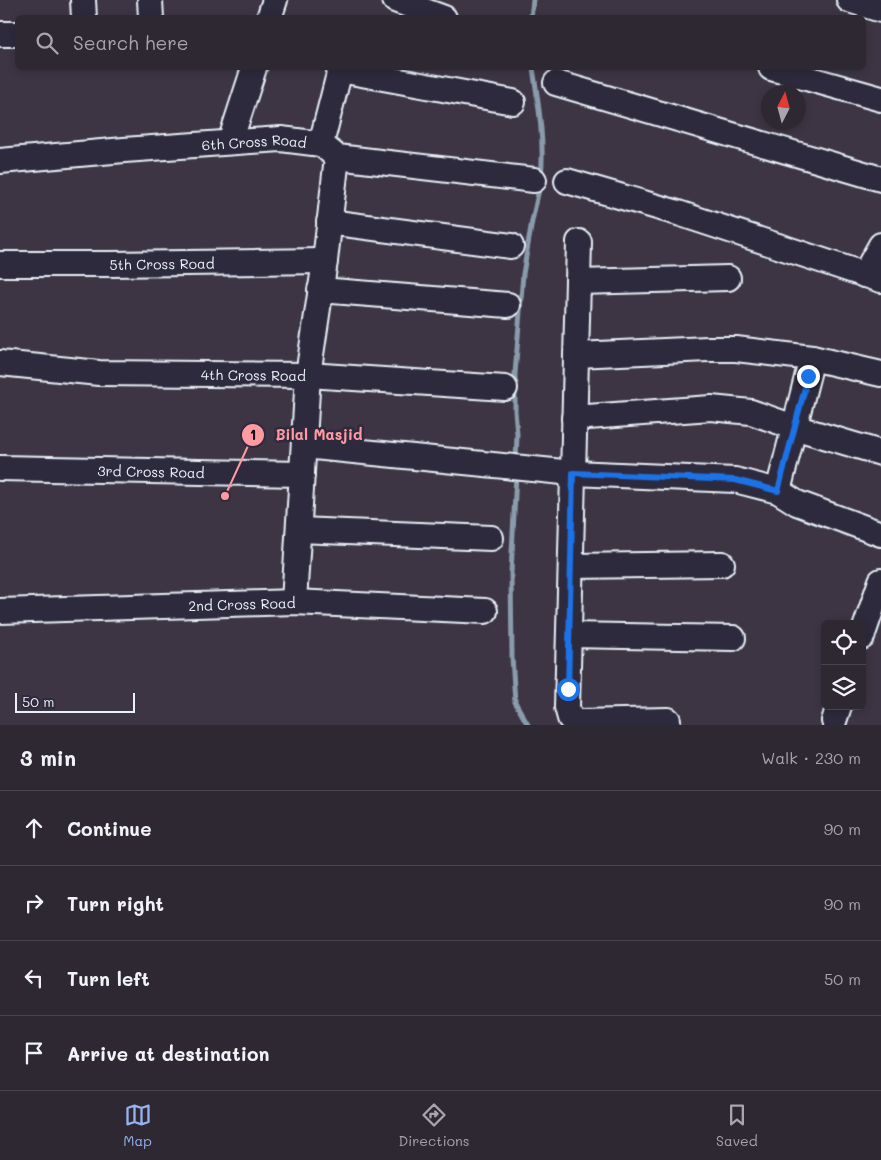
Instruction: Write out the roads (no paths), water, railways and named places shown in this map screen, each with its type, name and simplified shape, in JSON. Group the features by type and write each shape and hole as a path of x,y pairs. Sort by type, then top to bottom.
{"street":[{"path":"83,0 84,15"},
{"path":"150,0 151,15"},
{"path":"270,15 275,0"},
{"path":"395,0 436,15"},
{"path":"848,0 881,10"},
{"path":"0,34 15,34"},
{"path":"230,142 253,70"},
{"path":"294,602 308,376 325,261 329,222 329,151 340,70"},
{"path":"345,70 513,102"},
{"path":"778,70 881,99"},
{"path":"556,83 881,179"},
{"name":"6th Cross Road","path":"0,161 281,139 329,151 534,180"},
{"path":"567,181 678,213 872,277 881,245"},
{"path":"329,222 511,246"},
{"path":"579,242 567,707 570,718 578,722 668,720"},
{"name":"5th Cross Road","path":"0,264 325,261"},
{"path":"578,282 728,278"},
{"path":"320,290 508,305"},
{"path":"576,355 736,349 812,358 881,374"},
{"path":"778,491 812,358"},
{"name":"4th Cross Road","path":"0,363 99,373 308,376 505,388"},
{"path":"574,418 711,408 751,412 881,453"},
{"path":"304,446 573,473 735,480 778,491 796,504 881,534"},
{"name":"3rd Cross Road","path":"0,468 302,474"},
{"path":"299,530 491,538"},
{"path":"571,566 722,564"},
{"path":"866,626 881,581"},
{"name":"2nd Cross Road","path":"0,611 294,602 485,611"},
{"path":"569,635 733,638"},
{"path":"866,640 881,647"}],"waterway":[{"path":"531,15 533,0"},
{"path":"533,70 542,136 541,176"},
{"path":"516,462 515,374 523,274 540,185"},
{"path":"516,474 511,573 512,657 515,702 528,725"}],"place":[{"name":"Bilal Masjid","path":"225,496"}]}
